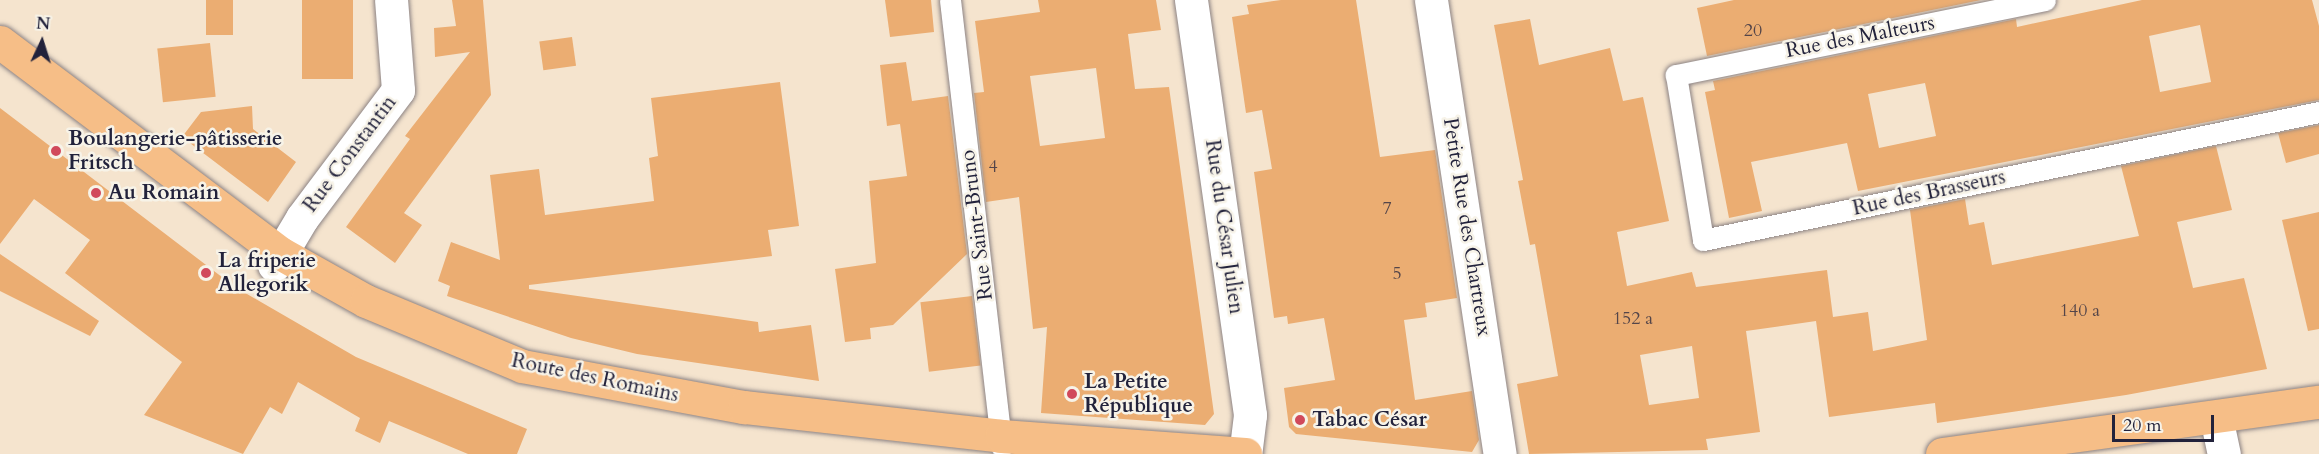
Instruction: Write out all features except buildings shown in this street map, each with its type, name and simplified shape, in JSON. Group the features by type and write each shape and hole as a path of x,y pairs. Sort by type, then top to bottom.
{"main road":[{"name":"Route des Romains","path":"0,42 277,259 366,301 522,366 744,407 1002,443 1245,454"},
{"path":"1942,454 2319,402"}],"street":[{"name":"Rue Constantin","path":"277,259 398,90 391,0"},
{"name":"Rue du César Julien","path":"1191,0 1250,415 1245,454"},
{"name":"Petite Rue des Chartreux","path":"1431,0 1500,454"},
{"path":"2217,417 2224,454"}],"lane":[{"name":"Rue Saint-Bruno","path":"950,0 1002,443"},
{"name":"Rue des Malteurs","path":"1676,75 2045,0"},
{"name":"Rue des Brasseurs","path":"1676,75 1703,240 2319,112"}],"place":[{"name":"Boulangerie-pâtisserie Fritsch","path":"56,151"},
{"name":"Au Romain","path":"96,193"},
{"name":"La friperie Allegorik","path":"206,273"},
{"name":"La Petite République","path":"1072,394"},
{"name":"Tabac César","path":"1300,420"}]}
